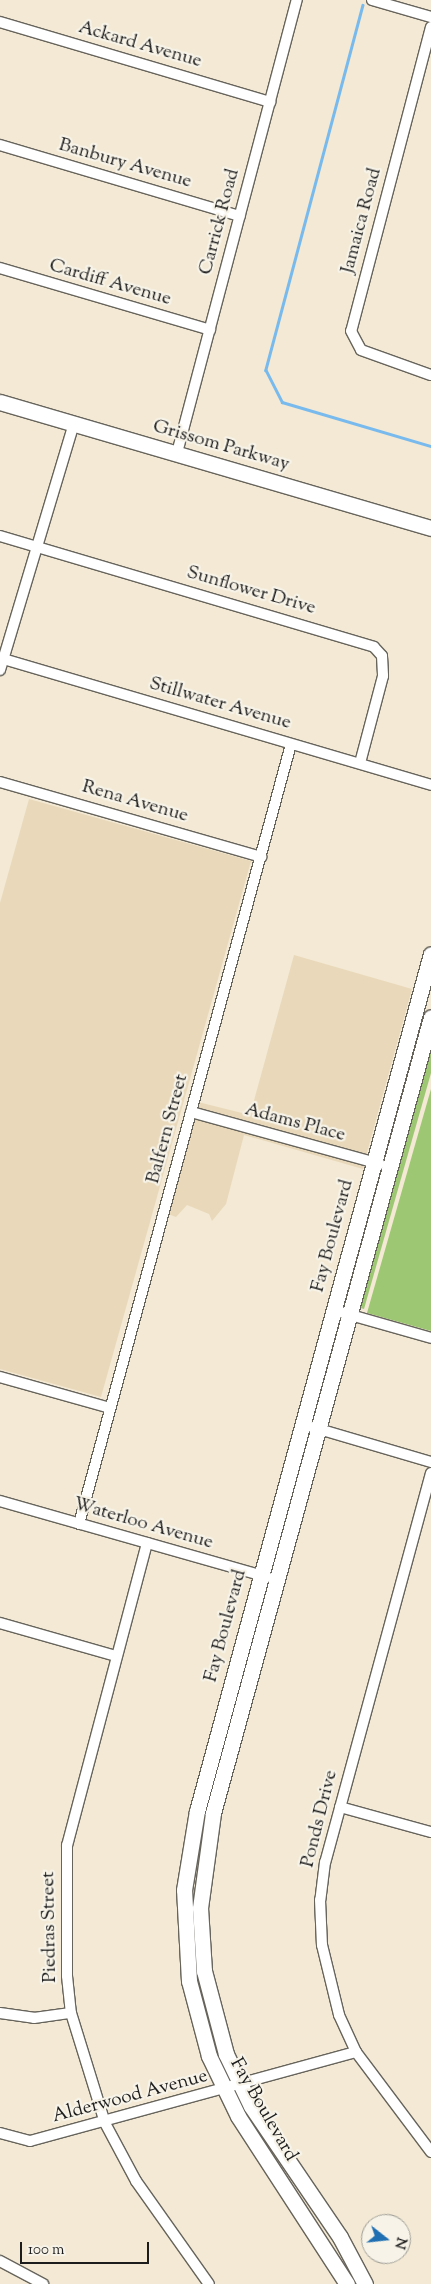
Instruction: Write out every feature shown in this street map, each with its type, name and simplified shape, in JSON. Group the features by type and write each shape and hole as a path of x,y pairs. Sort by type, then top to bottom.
{"main road":[{"name":"Grissom Parkway","path":"0,402 431,528"},
{"name":"Fay Boulevard","path":"347,2284 224,2090 199,2026 184,1935 190,1843 207,1772 431,954"},
{"name":"Fay Boulevard","path":"365,2284 340,2237 239,2083 210,2003 200,1940 207,1844 224,1776 430,1026"}],"street":[{"name":"Carrick Road","path":"177,453 297,0"},
{"path":"372,0 431,16"},
{"name":"Ackard Avenue","path":"0,22 270,102"},
{"name":"Jamaica Road","path":"431,27 351,331 361,350 431,375"},
{"name":"Banbury Avenue","path":"0,145 240,216"},
{"name":"Cardiff Avenue","path":"0,268 210,330"},
{"path":"0,670 2,658 74,424"},
{"name":"Sunflower Drive","path":"0,536 374,647 382,656 383,676 360,764"},
{"name":"Stillwater Avenue","path":"2,658 431,785"},
{"name":"Balfern Street","path":"79,1524 291,744"},
{"name":"Rena Avenue","path":"0,782 261,857"},
{"path":"412,1025 430,1026"},
{"name":"Adams Place","path":"191,1112 390,1167"},
{"path":"333,1310 431,1338"},
{"path":"0,1377 110,1408"},
{"path":"302,1424 431,1462"},
{"name":"Ponds Drive","path":"431,1473 340,1806 320,1900 322,1945 339,2015 356,2052 431,2152"},
{"name":"Waterloo Avenue","path":"0,1501 277,1580"},
{"name":"Piedras Street","path":"147,1543 67,1845 64,1925 71,2013 106,2123 136,2180 209,2284"},
{"path":"1,1627 116,1656"},
{"path":"207,1772 224,1776"},
{"path":"340,1806 431,1832"},
{"path":"0,2013 34,2018 71,2013"},
{"name":"Alderwood Avenue","path":"0,2133 30,2141 106,2123 224,2090 239,2083 356,2052"},
{"path":"0,2261 43,2284"}],"shaded area":[{"path":"29,799 251,861 101,1397 0,1369 0,903"},
{"path":"294,955 412,989 366,1156 197,1109 198,1102 250,1115"},
{"path":"194,1118 364,1165 363,1169 244,1135 226,1204 212,1221 209,1214 187,1205 176,1217 168,1214"}],"green space":[{"path":"431,1045 431,1073 364,1309 357,1307"},
{"path":"431,1089 431,1331 367,1313"}],"waterway":[{"path":"363,5 266,370 282,402 431,446"}]}
